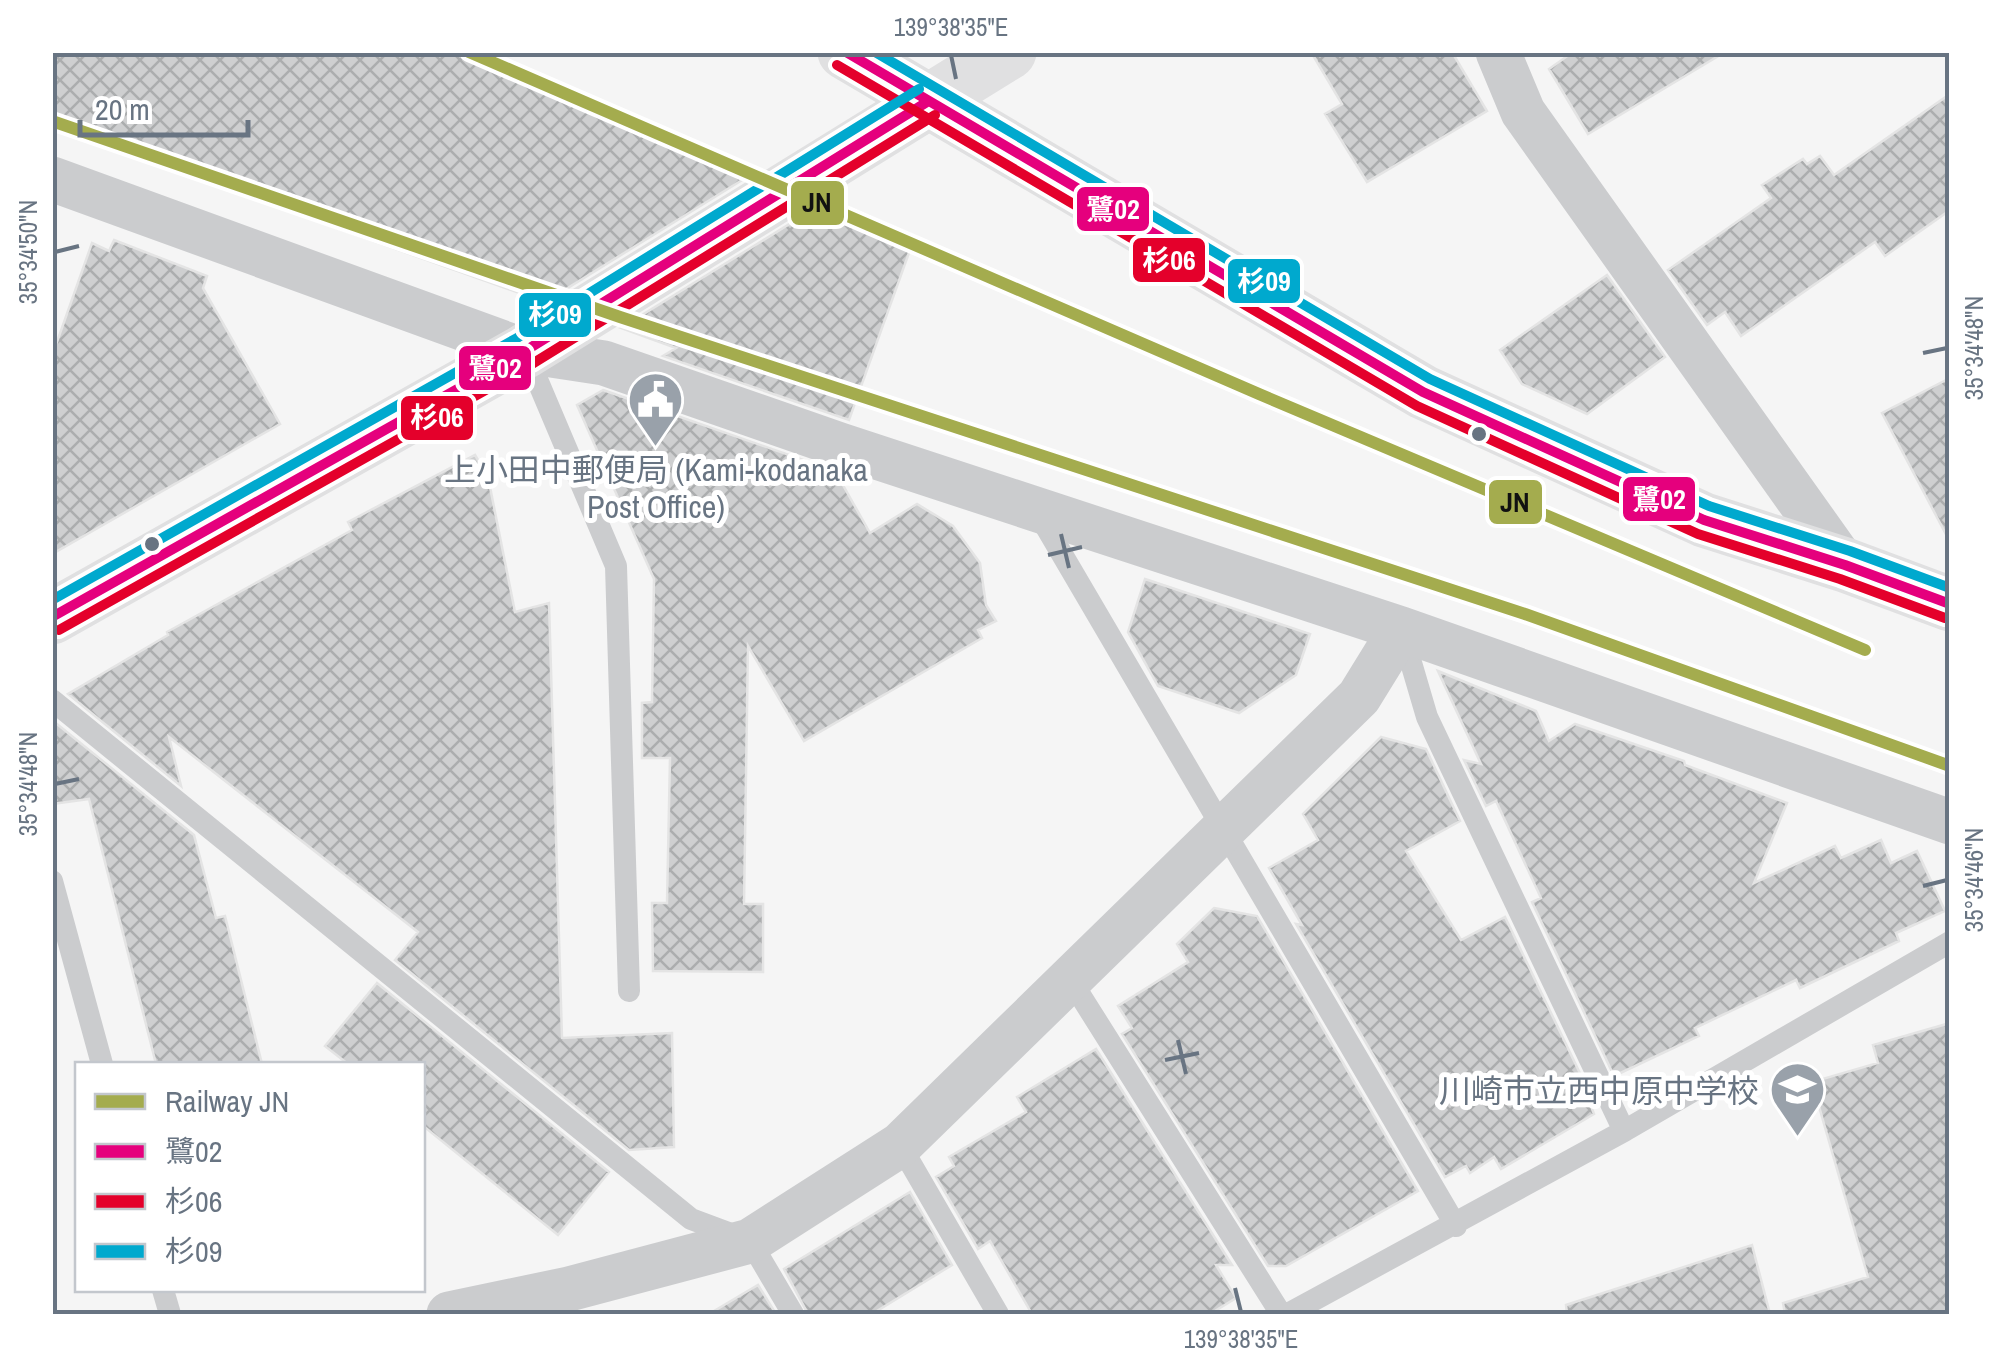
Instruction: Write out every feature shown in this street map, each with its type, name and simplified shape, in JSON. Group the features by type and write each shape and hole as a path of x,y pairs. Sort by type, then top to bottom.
{"street":[{"path":"844,52 1423,392 1704,520 1950,604"},
{"path":"52,617 525,351 1009,52"},
{"path":"1498,52 1523,112 1845,565"},
{"path":"52,178 525,351 604,364 1401,629 1950,822"},
{"path":"449,1314 569,1288 750,1241 900,1145 1359,697 1401,629"}],"lane":[{"path":"525,351 616,566 629,991"},
{"path":"1035,507 1456,1226"},
{"path":"1401,629 1427,717 1624,1131"},
{"path":"52,700 691,1219 750,1241 792,1314"},
{"path":"52,881 101,1062"},
{"path":"1070,979 1285,1314 1456,1226 1950,942"},
{"path":"900,1145 998,1314"}],"building":[{"path":"52,52 488,52 760,169 545,302 52,127"},
{"path":"1311,52 1452,52 1487,111 1367,182 1325,114 1342,104"},
{"path":"1573,52 1725,52 1588,134 1549,69"},
{"path":"1950,94 1950,210 1885,256 1875,242 1741,336 1725,312 1707,325 1668,270 1771,198 1762,185 1803,159 1807,164 1820,156 1834,175"},
{"path":"830,199 915,236 849,420 663,356 676,348 621,328"},
{"path":"114,240 207,276 203,288 280,424 52,554 52,356 92,243 109,251"},
{"path":"1607,275 1665,357 1587,414 1522,384 1500,350"},
{"path":"1950,378 1950,542 1882,413"},
{"path":"603,390 835,471 870,533 917,504 953,526 980,563 986,605 996,621 978,630 982,638 804,741 748,646 744,904 763,904 763,972 653,971 652,903 667,903 670,758 642,758 642,703 652,702 654,579 577,405"},
{"path":"475,455 488,477 515,612 549,603 562,1038 672,1033 674,1147 629,1150 395,960 418,932 169,737 181,786 68,694 168,635 167,632 352,530 348,522"},
{"path":"1145,579 1310,634 1296,675 1239,713 1158,686 1128,632"},
{"path":"1438,671 1536,711 1549,741 1575,724 1684,761 1685,765 1787,803 1754,883 1835,846 1841,858 1881,840 1891,863 1917,851 1945,911 1896,933 1899,941 1800,988 1796,980 1695,1028 1699,1036 1614,1076 1532,902 1541,898 1496,801 1486,806 1464,760 1481,764"},
{"path":"52,720 194,835 216,918 225,916 262,1062 155,1062 89,799 52,804"},
{"path":"1381,737 1426,749 1460,821 1406,851 1461,940 1505,917 1587,1088 1594,1114 1501,1169 1494,1157 1470,1173 1466,1166 1445,1177 1296,924 1302,925 1269,868 1318,840 1303,814"},
{"path":"1214,908 1257,916 1418,1191 1286,1266 1268,1266 1122,1034 1132,1028 1118,1006 1188,962 1177,944"},
{"path":"377,983 609,1172 558,1235 425,1127 425,1062 345,1062 325,1046"},
{"path":"1950,1023 1950,1314 1785,1314 1783,1303 1868,1277 1812,1082 1878,1063 1873,1045"},
{"path":"1096,1049 1232,1265 1216,1265 1236,1298 1210,1314 1032,1314 990,1241 978,1249 936,1177 954,1166 949,1157 1026,1112 1017,1097"},
{"path":"910,1192 952,1265 872,1314 808,1314 784,1269"},
{"path":"1752,1245 1770,1314 1567,1314 1566,1305"},
{"path":"758,1285 776,1314 709,1314"}],"rail line":[{"name":"JN","path":"469,52 1259,394 1865,650"},
{"name":"JN","path":"52,121 620,317 1525,614 1950,766"}],"transit line":[{"name":"鷺02","path":"846,52 1423,392 1704,520 1950,604"},
{"name":"杉09","path":"875,52 1430,379 1709,506 1950,588"},
{"name":"杉06","path":"837,65 1417,406 1698,534 1840,579 1945,618"},
{"name":"杉09","path":"52,600 517,338 919,89"},
{"name":"鷺02","path":"52,617 525,351 927,102"},
{"name":"杉06","path":"59,630 532,364 935,115"}],"place":[{"name":"上小田中郵便局 (Kami-kodanaka Post Office)","path":"656,449"},
{"name":"川崎市立西中原中学校","path":"1798,1139"}]}
